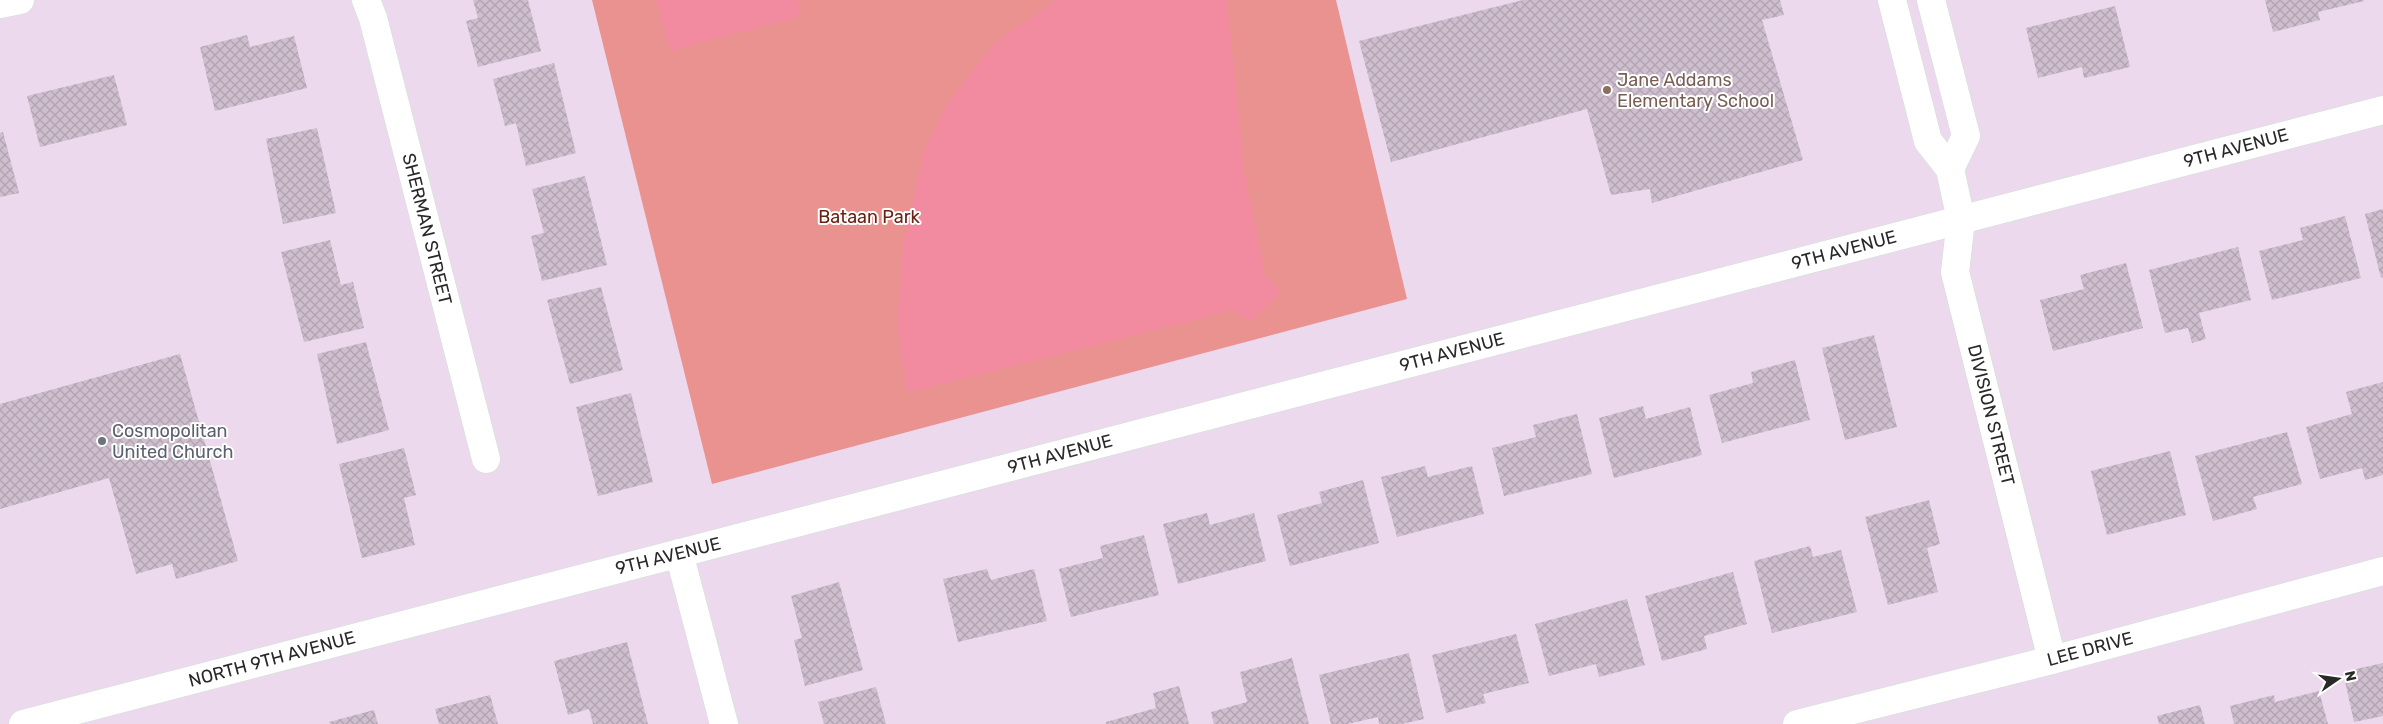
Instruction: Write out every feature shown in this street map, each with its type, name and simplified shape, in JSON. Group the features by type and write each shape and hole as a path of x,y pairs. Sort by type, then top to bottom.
{"street":[{"path":"0,4 20,0"},
{"name":"SHERMAN STREET","path":"366,0 373,18 486,459"},
{"name":"DIVISION STREET","path":"1892,0 1928,141 1950,169 1961,220 1955,272 2052,660"},
{"path":"1931,0 1966,136 1950,169"},
{"name":"9TH AVENUE","path":"521,594 2383,110"},
{"path":"679,553 724,724"},
{"name":"LEE DRIVE","path":"1797,724 2052,660 2383,571"},
{"name":"NORTH 9TH AVENUE","path":"23,724 521,594"}],"green space":[{"name":"Bataan Park","path":"592,0 1336,0 1407,299 712,484"}],"shaded area":[{"path":"656,0 797,0 801,16 670,51"},
{"path":"1056,0 1227,0 1244,172 1265,276 1281,292 1250,322 1234,310 907,393 897,320 904,242 924,150 950,100 995,43"}],"building":[{"path":"473,0 528,0 541,51 478,67 466,21 478,18"},
{"path":"1523,0 1780,0 1784,15 1762,20 1803,160 1652,203 1650,189 1611,195 1587,109 1391,162 1359,41"},
{"path":"2265,0 2364,1 2318,12 2320,20 2273,32"},
{"path":"2115,6 2130,67 2084,78 2082,67 2038,78 2026,28"},
{"path":"247,35 250,47 294,36 307,88 215,111 200,47"},
{"path":"554,63 576,153 526,166 516,123 505,126 493,79"},
{"path":"114,75 127,125 40,147 27,96"},
{"path":"317,128 336,213 283,224 266,139"},
{"path":"3,132 19,193 0,197 0,133"},
{"path":"585,176 607,265 542,281 531,236 544,233 532,189"},
{"path":"2383,209 2383,277 2381,278 2365,214"},
{"path":"2345,216 2361,278 2272,300 2259,251 2303,240 2300,228"},
{"path":"330,240 341,285 353,282 364,328 304,342 281,252"},
{"path":"2238,247 2251,300 2199,313 2206,339 2192,343 2188,328 2165,333 2149,270"},
{"path":"2126,263 2143,328 2053,351 2040,300 2084,289 2080,275"},
{"path":"601,287 623,370 570,384 547,300"},
{"path":"1874,335 1897,427 1845,440 1822,348"},
{"path":"366,342 389,430 337,444 317,354"},
{"name":"Cosmopolitan United Church","path":"180,354 238,561 176,579 172,564 136,574 109,478 0,509 0,404"},
{"path":"1795,360 1810,420 1722,443 1709,395 1753,383 1751,372"},
{"path":"2383,382 2383,475 2365,480 2362,468 2320,479 2306,427 2352,414 2346,392"},
{"path":"631,393 653,482 598,496 576,407"},
{"path":"1643,406 1646,419 1690,407 1702,455 1614,478 1599,418"},
{"path":"1577,414 1592,474 1504,496 1492,448 1536,437 1533,425"},
{"path":"2287,432 2302,484 2253,497 2257,509 2213,521 2195,456"},
{"path":"404,448 416,495 404,498 415,545 362,558 339,464"},
{"path":"2170,451 2186,515 2107,535 2091,471"},
{"path":"1425,466 1428,477 1472,466 1484,514 1397,537 1381,477"},
{"path":"1363,480 1379,543 1290,566 1277,515 1322,503 1319,492"},
{"path":"1929,500 1940,544 1927,548 1938,592 1888,605 1865,517"},
{"path":"1207,513 1210,525 1254,513 1266,561 1178,584 1163,524"},
{"path":"1144,535 1159,595 1071,617 1059,569 1103,558 1100,546"},
{"path":"1810,546 1813,557 1841,550 1857,612 1772,633 1754,561"},
{"path":"987,569 991,580 1034,569 1047,621 958,642 943,579"},
{"path":"1733,572 1747,624 1704,636 1707,649 1662,661 1645,596"},
{"path":"839,582 863,670 805,686 794,640 802,638 791,596"},
{"path":"1627,599 1645,665 1599,677 1596,664 1549,676 1535,624"},
{"path":"1516,634 1529,683 1483,694 1486,703 1446,713 1432,655"},
{"path":"627,642 648,724 593,724 589,709 568,715 554,661"},
{"path":"1409,653 1424,719 1402,724 1379,724 1378,717 1348,724 1331,724 1319,675"},
{"path":"1292,658 1309,724 1214,724 1211,712 1247,702 1240,672"},
{"path":"2383,663 2383,716 2354,722 2343,672"},
{"path":"1179,686 1189,724 1106,724 1106,722 1156,708 1153,693"},
{"path":"876,687 886,724 824,724 818,702"},
{"path":"2319,691 2328,724 2234,724 2230,706 2274,695 2275,702"},
{"path":"490,695 498,724 439,724 435,709"},
{"path":"2200,705 2205,724 2159,724 2157,716"},
{"path":"374,710 378,724 330,724 329,722"}],"place":[{"name":"Jane Addams Elementary School","path":"1607,90"},
{"name":"Cosmopolitan United Church","path":"102,441"}]}
